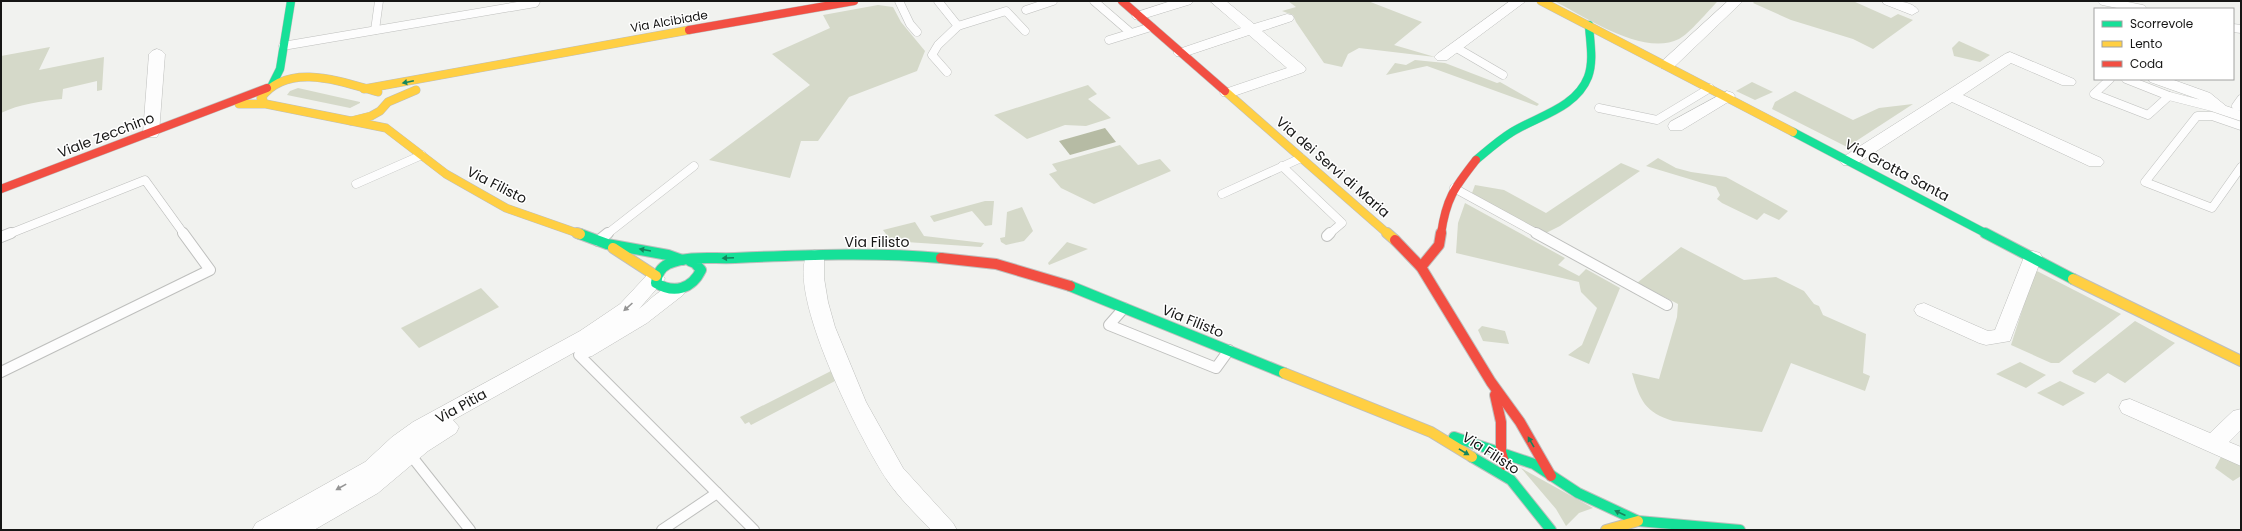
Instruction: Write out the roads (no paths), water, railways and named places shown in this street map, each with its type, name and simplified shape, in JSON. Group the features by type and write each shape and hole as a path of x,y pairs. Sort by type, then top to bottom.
{"street":[{"path":"266,104 261,98 270,87 280,69 291,1"},
{"name":"Via Alcibiade","path":"487,65 854,1"},
{"name":"Via dei Servi di Maria","path":"1122,1 1397,242 1421,267 1491,382"},
{"path":"1139,16 1186,1"},
{"path":"1217,1 1253,29 1298,68 1228,93"},
{"path":"1442,57 1519,1"},
{"name":"Via Grotta Santa","path":"1541,1 1726,96 2130,308 2241,361"},
{"path":"1666,65 1736,1"},
{"path":"1889,1 1912,11"},
{"path":"1181,53 1287,18"},
{"path":"1421,267 1439,245 1444,214 1454,188 1471,164 1505,137 1552,113 1572,100 1582,88 1586,82 1591,60 1588,25"},
{"path":"151,133 157,54"},
{"path":"1849,161 2010,57 2068,82"},
{"path":"364,89 394,85 487,65"},
{"path":"351,121 371,116 387,104 414,90 487,65"},
{"path":"222,107 266,104 386,128 387,104 385,94 280,69"},
{"path":"222,107 298,77 314,78"},
{"path":"2159,80 2204,96 2220,109 2241,116"},
{"path":"1950,95 2095,162"},
{"path":"1676,126 1726,96"},
{"name":"Viale Zecchino","path":"1,190 222,107"},
{"name":"Via Filisto","path":"386,128 446,174 506,208 602,243"},
{"path":"602,243 668,255 699,266 700,274"},
{"path":"602,243 655,277 656,283 664,289 676,290 694,282 700,274 713,271"},
{"path":"655,277 663,267 686,261 781,256"},
{"path":"726,268 781,256"},
{"name":"Via Filisto","path":"781,256 919,256 996,264 1054,280 1431,432 1511,480 1551,530"},
{"path":"815,256 814,275 816,292 827,333 837,361 865,421 897,478 945,530"},
{"path":"1924,310 1986,338 2003,336 2033,257"},
{"name":"Via Pitia","path":"293,530 380,479 421,428 587,336 627,309 655,277"},
{"name":"Via Pitia","path":"264,530 373,468 404,448 435,435 579,355 640,318 676,290"},
{"path":"1491,382 1501,422 1501,452 1511,480"},
{"path":"1491,382 1520,422 1551,476"},
{"path":"2130,407 2241,457"},
{"path":"2213,444 2241,417"},
{"path":"1431,432 1468,440 1534,464 1578,493 1638,521 1740,530"},
{"path":"1606,530 1638,521"}],"lane":[{"path":"375,30 379,1"},
{"path":"283,46 535,3 536,1"},
{"path":"899,1 910,24 917,32"},
{"path":"938,1 958,26"},
{"path":"1026,10 1053,1"},
{"path":"1094,1 1131,33"},
{"path":"2103,1 2137,8"},
{"path":"947,72 932,55 938,45 958,26 1006,12 1025,31"},
{"path":"1109,40 1151,26"},
{"path":"1455,48 1503,75"},
{"path":"2109,80 2094,94 2148,115 2169,96"},
{"path":"2129,80 2169,96 2220,109"},
{"path":"1599,108 1657,120 1710,88"},
{"path":"2241,99 2236,106 2241,107"},
{"path":"2241,126 2212,116 2197,116 2145,182 2212,208 2241,167"},
{"path":"356,184 422,155"},
{"path":"1222,194 1301,158"},
{"path":"602,243 694,166"},
{"path":"1282,166 1342,223 1327,236"},
{"path":"1,237 145,180 210,270 1,372"},
{"path":"1454,188 1667,305"},
{"path":"1124,308 1109,325 1216,368 1229,350"},
{"path":"579,355 754,530"},
{"path":"404,448 470,530"},
{"path":"662,530 717,493"}]}
